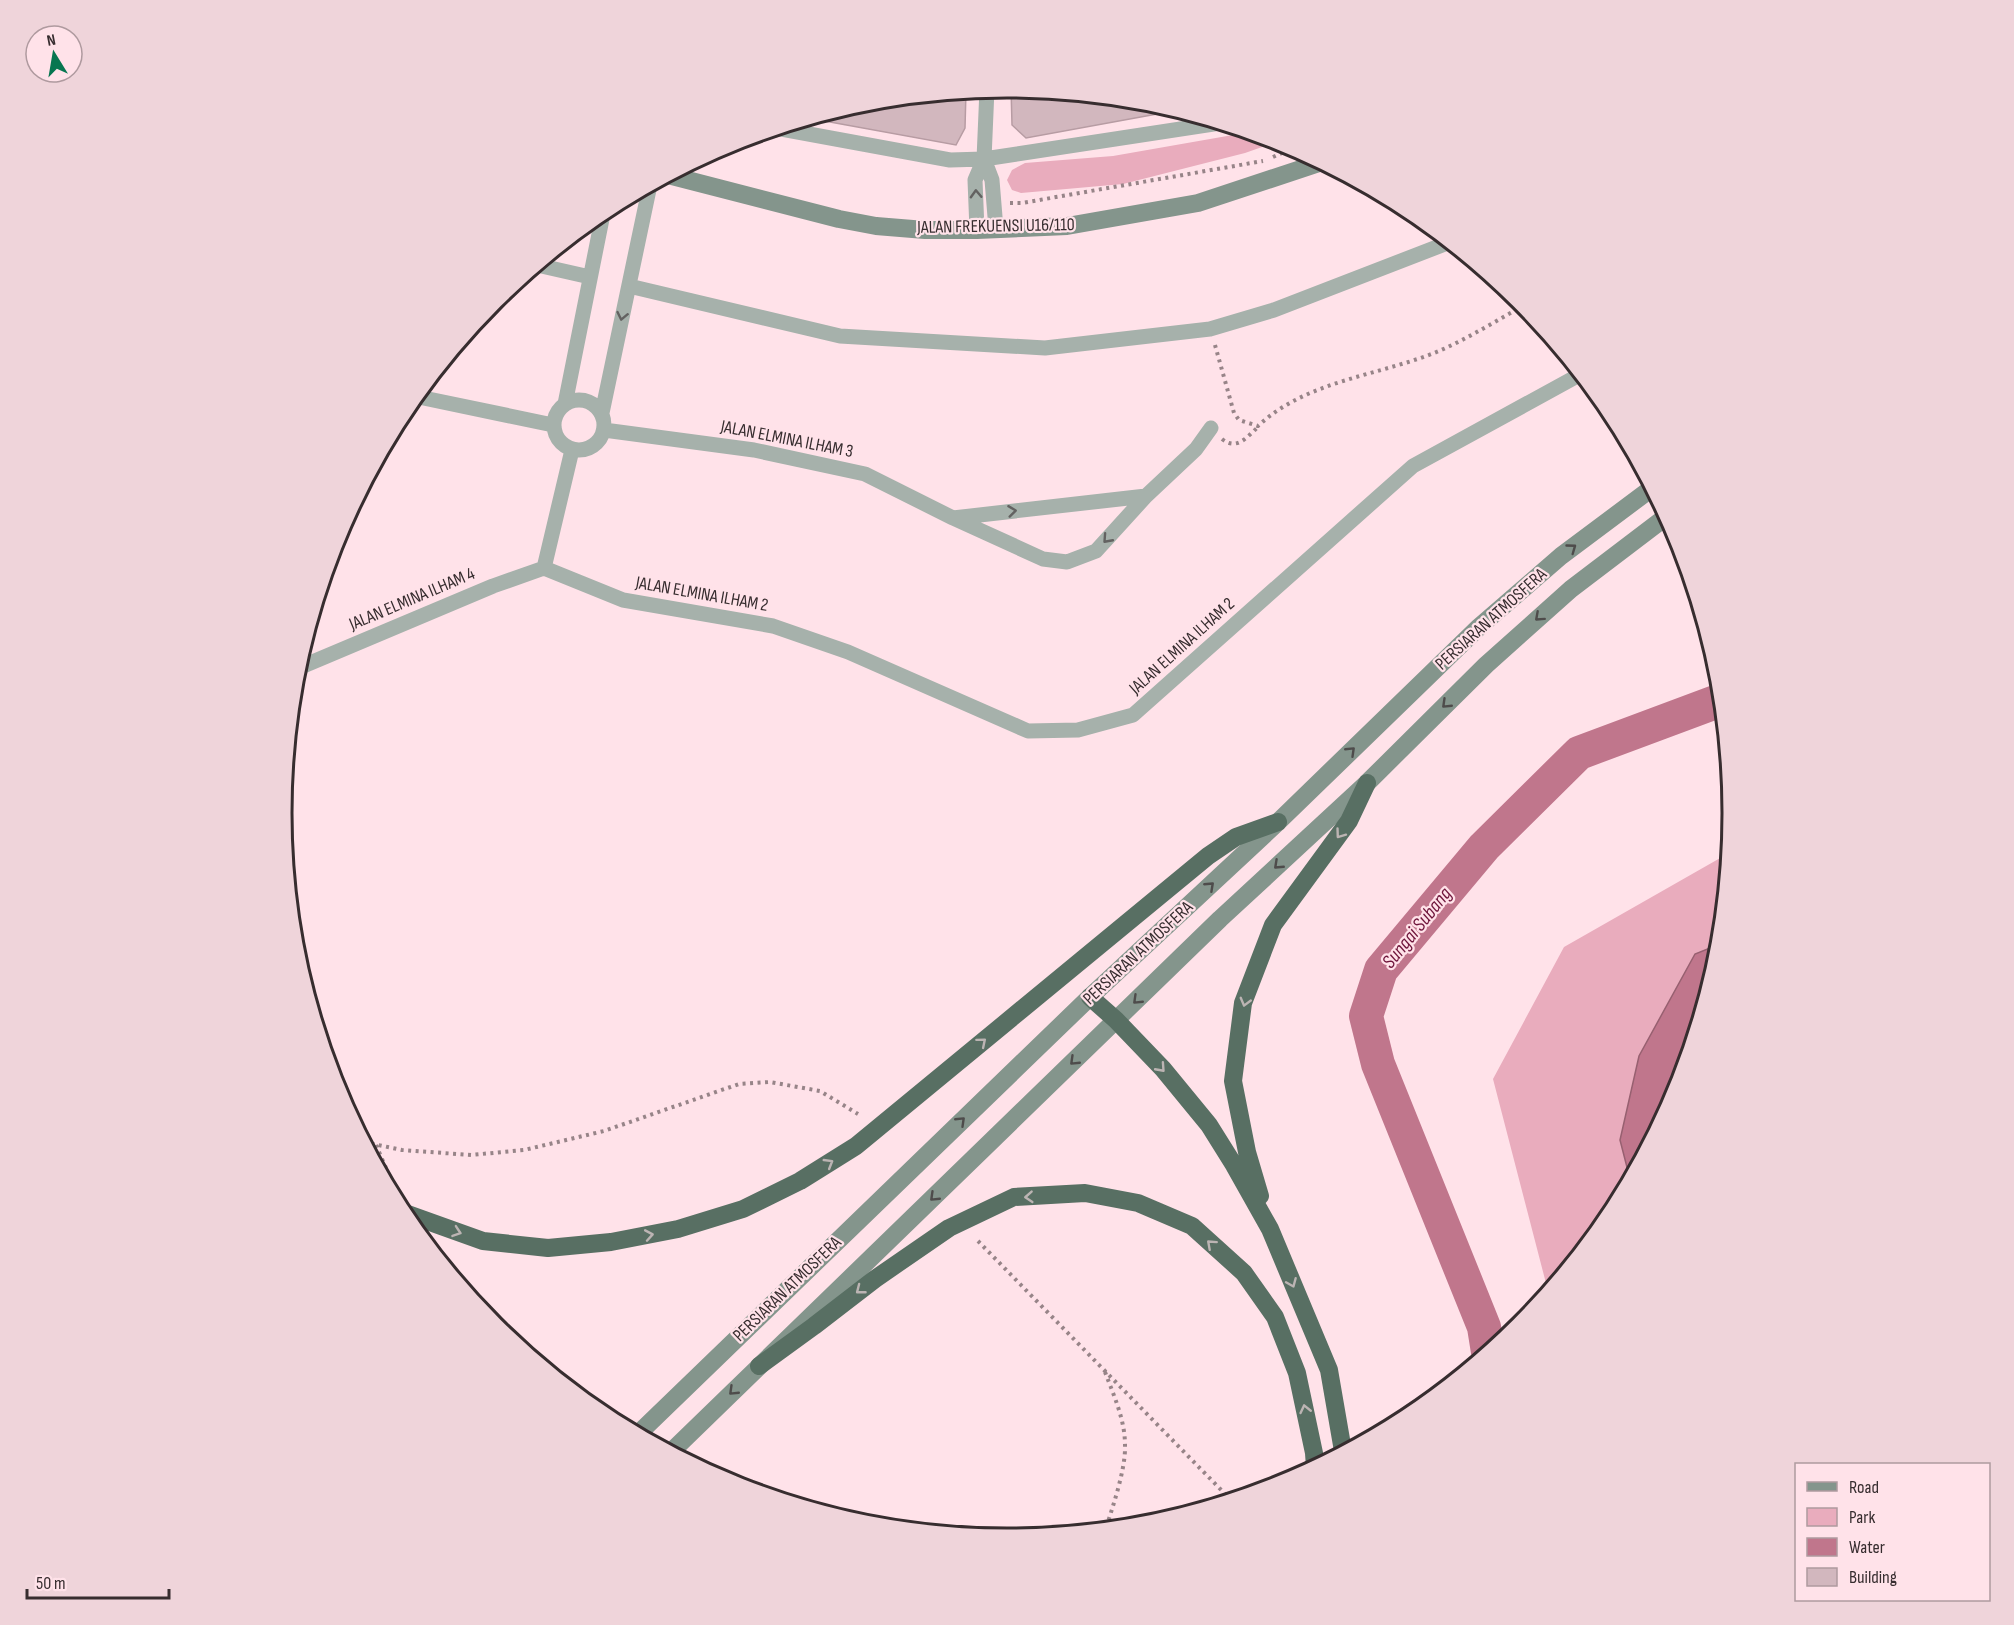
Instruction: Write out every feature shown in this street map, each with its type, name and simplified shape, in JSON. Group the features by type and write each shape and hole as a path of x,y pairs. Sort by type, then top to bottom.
{"highway":[{"path":"1342,1444 1329,1370 1270,1229 1247,1152 1233,1081 1243,1003 1273,925 1349,821 1367,783"},
{"path":"418,1218 483,1241 548,1248 611,1242 678,1229 742,1209 800,1180 856,1146 1208,856 1236,837 1278,822"},
{"path":"1090,997 1116,1020 1163,1069 1209,1125 1270,1229"},
{"path":"759,1366 875,1279 949,1228 1014,1197 1085,1193 1138,1203 1192,1226 1244,1274 1275,1317 1297,1373 1314,1458"}],"main road":[{"name":"JALAN FREKUENSI U16/110","path":"678,178 838,219 876,226 925,230 977,230 1090,224 1198,203 1311,166"},
{"name":"PERSIARAN ATMOSFERA","path":"644,1428 1090,997 1278,822 1479,627 1561,555 1646,492"},
{"name":"PERSIARAN ATMOSFERA","path":"677,1446 1220,919 1367,783 1486,665 1556,602 1660,521"}],"street":[{"path":"977,230 975,180 984,159 987,98"},
{"path":"791,131 950,160 984,159 1204,125"},
{"path":"984,159 992,180 996,229"},
{"path":"601,225 565,404 555,416 553,425 558,440 572,450 589,448 596,444 604,430 602,413 648,194"},
{"path":"629,286 840,336 1045,348 1210,329 1274,310 1442,245"},
{"path":"546,267 590,277"},
{"name":"JALAN ELMINA ILHAM 2","path":"1551,390 1572,374"},
{"name":"JALAN ELMINA ILHAM 2","path":"544,568 623,600 783,630 848,652 1028,731 1078,730 1133,715 1413,466 1574,378"},
{"path":"424,398 553,425"},
{"path":"565,404 581,399 596,406 602,413"},
{"name":"JALAN ELMINA ILHAM 3","path":"604,430 754,450 865,474 1042,559 1067,562 1096,551 1146,496 1196,449 1211,428"},
{"path":"544,568 572,450"},
{"path":"953,518 1146,496"},
{"name":"JALAN ELMINA ILHAM 4","path":"308,664 493,586 544,568"}],"path":[{"path":"994,203 1022,203 1265,160 1282,152"},
{"path":"1211,428 1223,440 1233,445 1243,441 1270,415 1310,393 1439,351 1516,310"},
{"path":"1210,329 1234,412 1239,420 1258,426"},
{"path":"375,1144 402,1150 471,1155 524,1150 604,1131 739,1084 770,1082 820,1091 858,1114"},
{"path":"375,1144 378,1152"},
{"path":"978,1241 1225,1494"},
{"path":"1104,1369 1120,1412 1125,1446 1117,1493 1109,1520"}],"green space":[{"path":"1235,135 1265,146 1123,184 1021,193 1012,190 1007,180 1012,170 1025,163 1113,156"},
{"path":"1720,858 1716,906 1698,998 1668,1086 1648,1129 1602,1210 1546,1283 1493,1079 1564,947"}],"water":[{"path":"1709,949 1698,998 1668,1086 1627,1168 1620,1140 1639,1056 1695,954"}],"building":[{"path":"1011,98 1054,99 1158,114 1026,138 1012,125"},
{"path":"966,99 965,128 956,145 825,121 868,111"}],"waterway":[{"name":"Sungai Subang","path":"1486,1342 1484,1327 1378,1064 1366,1016 1381,970 1484,847 1579,753 1713,703"}]}
